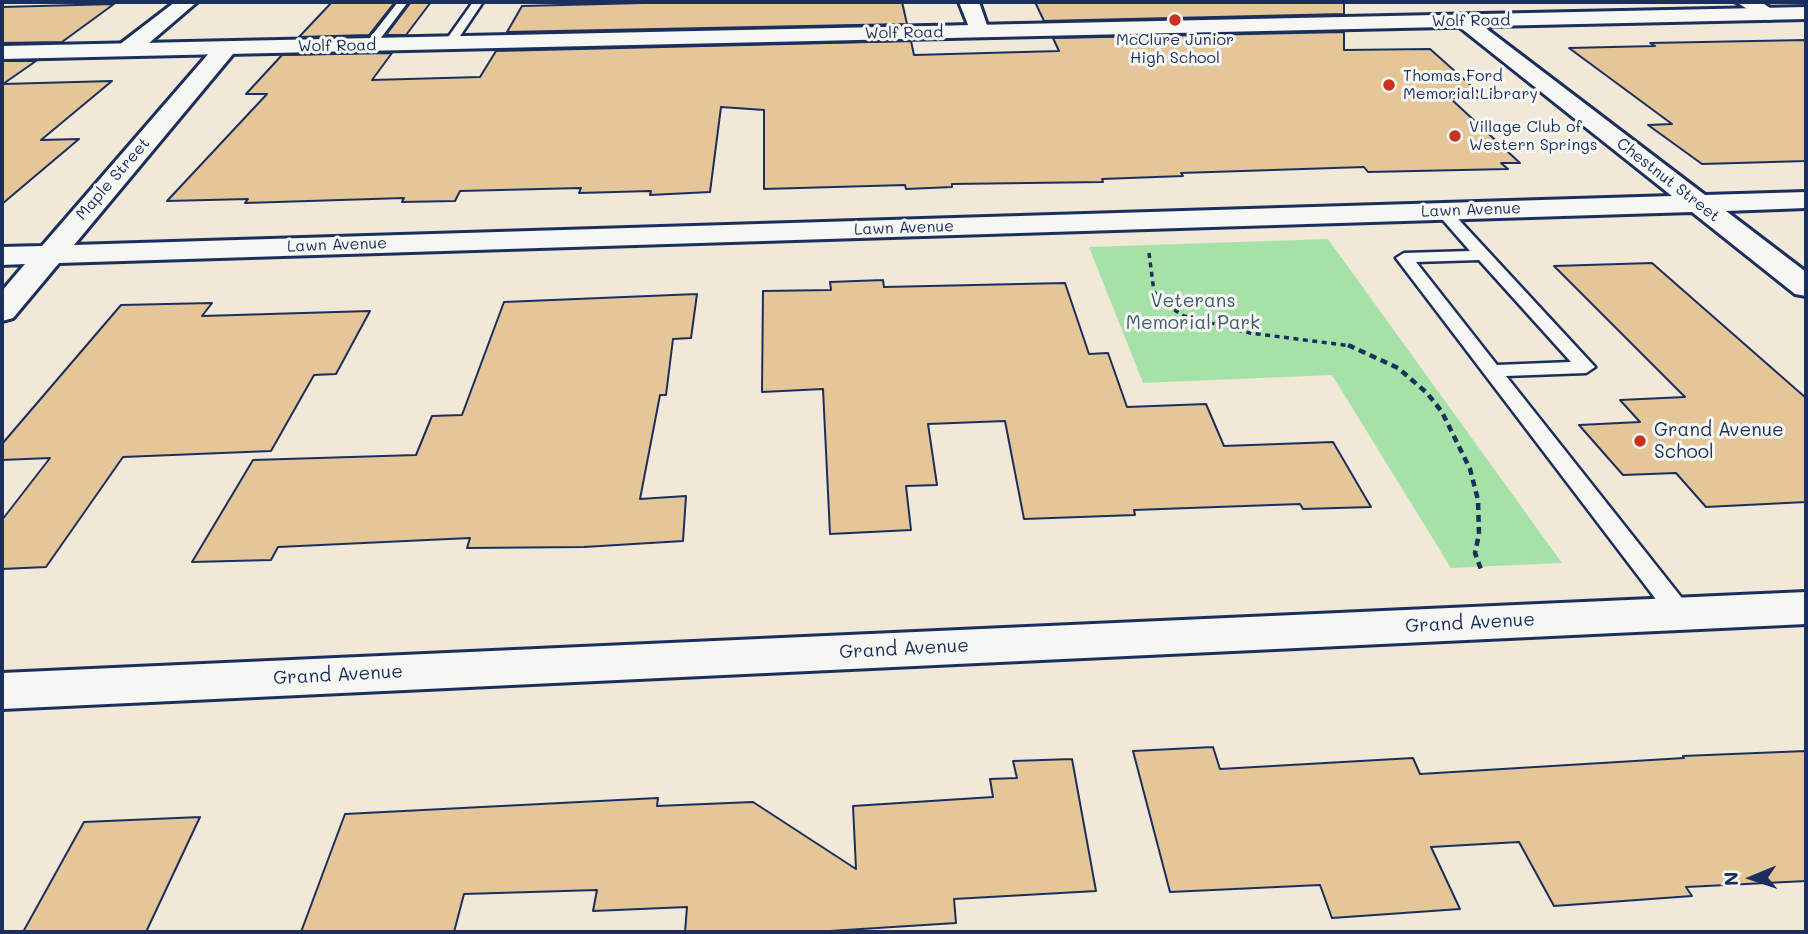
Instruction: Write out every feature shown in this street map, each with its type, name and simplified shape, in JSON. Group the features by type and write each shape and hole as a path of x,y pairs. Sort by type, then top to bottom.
{"street":[{"path":"127,50 187,2"},
{"path":"969,2 979,31"},
{"path":"1746,2 1769,14"},
{"name":"Wolf Road","path":"2,53 1806,13"},
{"name":"Chestnut Street","path":"1464,21 1806,287"},
{"name":"Maple Street","path":"2,311 225,49"},
{"name":"Lawn Avenue","path":"2,256 1806,200"},
{"name":"Grand Avenue","path":"2,691 1806,608"}],"lane":[{"path":"370,45 403,2"},
{"path":"450,43 478,2"},
{"path":"1443,211 1586,367 1491,371"},
{"path":"1483,256 1404,258 1680,613"}],"path":[{"path":"1147,250 1151,256 1154,292 1165,304 1184,316 1250,333 1347,344 1398,368 1427,393 1448,422 1470,469 1478,500 1479,534 1475,553 1482,572"}],"green space":[{"name":"Veterans Memorial Park","path":"1328,239 1562,563 1451,568 1332,375 1143,383 1089,247"}],"building":[{"path":"332,2 395,2 369,35 299,37"},
{"path":"411,2 431,2 406,35 386,35"},
{"path":"684,2 902,2 907,24 507,32 522,6"},
{"path":"1035,2 1344,2 1344,14 1044,21"},
{"path":"114,4 62,42 2,43 2,7"},
{"path":"1344,32 1344,50 1430,49 1485,98 1450,98 1520,163 1501,163 1508,169 1368,172 1364,167 1181,173 1183,176 1102,179 1103,182 952,184 952,187 906,189 905,185 764,189 764,110 721,107 710,192 650,195 651,191 579,193 581,188 460,191 455,201 402,202 404,198 245,203 248,199 167,201 267,94 246,94 282,55 392,53 372,80 480,77 496,51 911,41 914,55 1059,51 1053,38"},
{"path":"1806,40 1806,161 1702,164 1648,125 1672,124 1569,48 1655,46 1650,43"},
{"path":"2,61 36,61 3,84 112,81 41,140 79,139 2,204"},
{"path":"1652,263 1806,398 1806,502 1706,507 1676,473 1623,475 1579,425 1640,422 1620,400 1685,397 1554,266"},
{"path":"883,280 884,287 1065,283 1089,354 1108,353 1127,407 1206,404 1224,446 1333,442 1371,507 1303,509 1300,504 1134,510 1135,515 1024,519 1005,421 928,424 937,485 906,486 911,530 830,534 823,389 762,392 763,291 831,290 830,282"},
{"path":"697,294 691,338 673,339 666,395 660,395 640,499 686,496 683,541 584,547 467,548 470,538 278,547 271,560 192,562 253,460 416,455 432,416 462,415 504,302"},
{"path":"212,303 202,316 370,311 336,374 314,375 271,451 123,457 46,567 2,569 2,520 50,458 2,460 2,444 121,305"},
{"path":"1213,747 1220,769 1413,758 1420,774 1684,758 1683,756 1806,751 1806,881 1686,887 1692,896 1554,906 1519,842 1431,847 1460,909 1332,918 1320,885 1170,892 1133,751"},
{"path":"1072,759 1096,891 954,899 956,923 814,932 685,932 687,907 593,911 597,890 464,894 454,932 301,932 345,814 658,798 657,806 753,802 856,869 853,806 993,797 990,779 1017,778 1013,761"},
{"path":"200,817 146,932 23,932 84,822"}],"place":[{"name":"McClure Junior High School","path":"1175,20"},
{"name":"Thomas Ford Memorial Library","path":"1389,85"},
{"name":"Village Club of Western Springs","path":"1455,136"},
{"name":"Grand Avenue School","path":"1640,441"}]}
